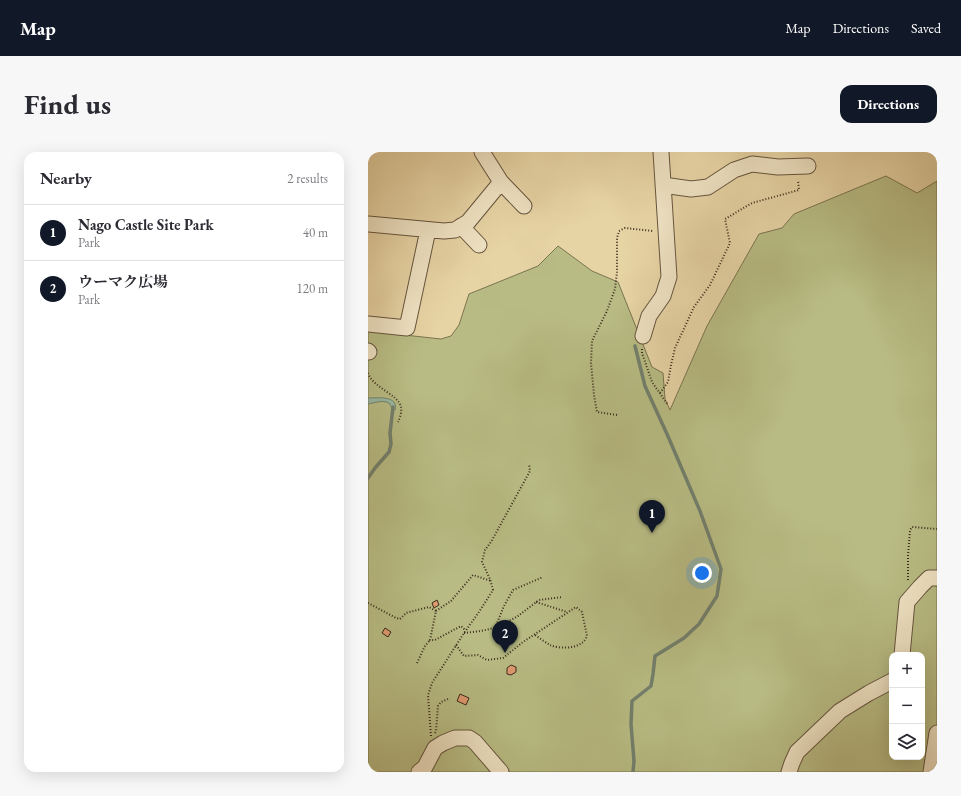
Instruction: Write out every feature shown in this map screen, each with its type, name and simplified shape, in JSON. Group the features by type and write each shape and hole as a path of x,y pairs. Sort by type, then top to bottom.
{"street":[{"path":"482,152 501,182 524,206"},
{"path":"643,336 649,316 663,296 669,276 661,152"},
{"path":"664,185 690,189 708,186 734,170 752,164 778,167 803,166"},
{"path":"368,224 428,230 455,230 468,222 501,182"},
{"path":"461,226 479,245"},
{"path":"368,324 407,328 428,230"},
{"path":"902,652 908,601 929,578 937,578"},
{"path":"789,772 797,752 840,711 889,683"},
{"path":"931,772 937,733"},
{"path":"419,772 425,767 435,748 455,738 469,738 475,742 501,772"}],"path":[{"path":"660,393 668,382 675,348 694,307 710,285 730,243 725,219 752,203 799,190 803,166"},
{"path":"617,415 598,412 594,395 591,363 592,340 607,311 615,289 617,272 617,238 619,231 625,228 666,233"},
{"path":"643,336 642,353 652,382 668,405"},
{"path":"368,374 372,381 400,403 402,408 398,422"},
{"path":"448,699 441,702 438,706 436,731 431,736 428,695 432,683 493,590 491,581 482,562 485,550 491,542 530,470 529,464"},
{"path":"908,601 908,556 910,530 912,527 937,529"},
{"path":"417,663 425,646 430,640 436,611 451,601 473,575 491,581"},
{"path":"495,628 504,606 513,590 543,576"},
{"path":"464,633 481,632 495,628 518,616 539,600 563,597"},
{"path":"536,602 568,612"},
{"path":"368,603 400,619 406,614 429,606 436,611"},
{"path":"456,645 464,656 478,656 487,660 503,658 534,634 576,607 582,612 587,636 584,642 567,648 552,646 534,634"},
{"path":"430,640 436,640 461,626 466,630"}],"shaded area":[{"path":"886,176 917,193 937,181 937,772 368,772 368,331 441,339 451,336 459,325 469,294 538,266 558,246 592,271 618,282 652,367 663,373 665,399 670,410 707,326 759,234 782,228 794,214"},
{"path":"368,398 386,398 391,400 394,402 395,410 393,411 390,404 385,402 368,404"}],"building":[{"path":"437,600 439,605 434,608 432,603"},
{"path":"385,628 391,632 388,637 382,633"},
{"path":"511,665 516,667 516,672 511,675 507,674 507,668"},
{"path":"460,694 469,698 466,705 457,701"}],"waterway":[{"path":"633,772 634,761 631,724 632,701 651,686 655,656 684,638 699,624 717,596 721,569 700,511 645,386 635,346"},
{"path":"368,478 389,452 391,444 390,433 393,407"}],"place":[{"name":"Nago Castle Site Park","path":"652,533"},
{"name":"ウーマク広場","path":"505,653"}]}
